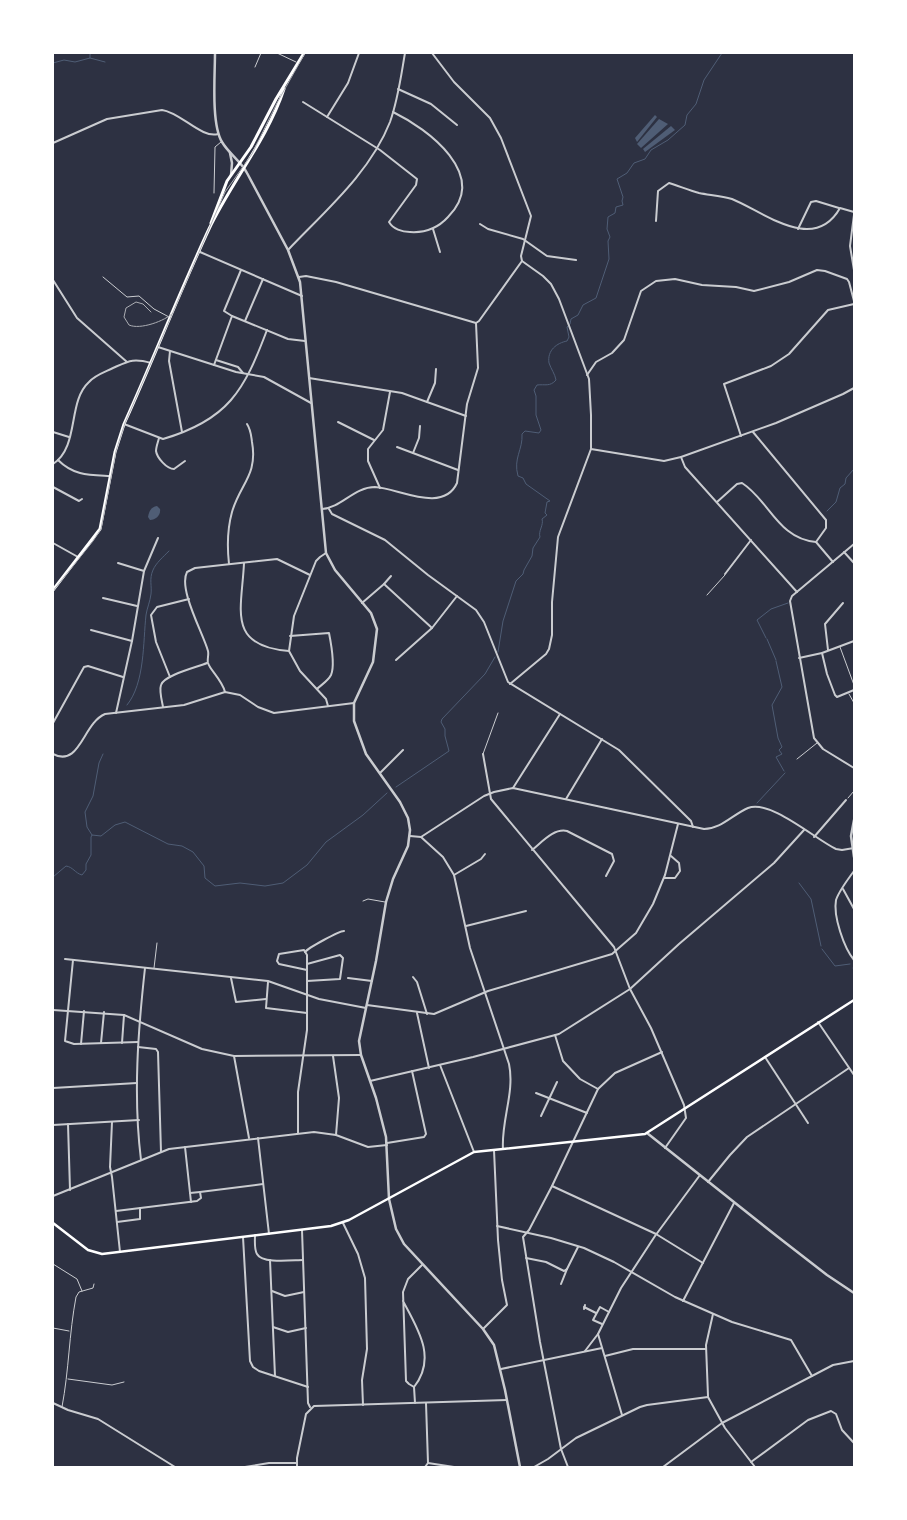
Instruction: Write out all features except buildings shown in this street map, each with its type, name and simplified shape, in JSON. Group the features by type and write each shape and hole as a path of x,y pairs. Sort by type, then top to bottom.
{"main road":[{"path":"210,229 220,196 231,175 284,89 304,53"},
{"path":"53,590 100,529 117,442 124,424 210,229 228,193 265,133 284,89"},
{"path":"53,1223 92,1252 102,1254 302,1230 343,1223 474,1152 639,1136 647,1133 854,1000"}],"street":[{"path":"215,53 215,120 218,134 221,142 244,167 288,250 299,277 326,553 335,570 374,620 377,637 375,655 371,668 354,703 353,713 355,727 366,754 406,812 410,824 408,846 395,875 386,902 372,981 359,1038 361,1055 370,1081 387,1144 389,1199 399,1236 408,1250 483,1329 494,1345 501,1369 520,1467"},
{"path":"327,117 348,83 359,53"},
{"path":"288,250 354,182 385,134 393,112 405,53"},
{"path":"432,53 454,82 490,118 499,133 531,216 522,261 480,321 476,323"},
{"path":"398,89 432,104 457,125"},
{"path":"303,102 376,149 417,181 389,222 395,228 409,232 433,229 445,221 456,207 461,188 458,169 449,154 431,135 393,112"},
{"path":"53,143 107,119 162,110 170,111 210,135 218,134"},
{"path":"228,150 232,163 231,175"},
{"path":"656,221 658,191 670,182 698,192 731,199 792,228 805,231 817,228 829,221 840,208"},
{"path":"798,229 811,202 816,201 854,212"},
{"path":"854,215 850,246 854,270"},
{"path":"480,224 488,229 522,238 544,254 576,260"},
{"path":"433,229 440,252"},
{"path":"200,252 302,296"},
{"path":"510,684 546,654 549,648 552,635 552,602 558,537 591,449 590,385 587,374 559,299 551,284 535,269 522,261"},
{"path":"241,270 224,311 232,316 288,339 305,341"},
{"path":"587,374 596,362 612,353 624,340 641,291 659,280 675,278 702,285 736,287 754,292 789,282 817,270 825,271 849,282 854,301"},
{"path":"299,277 306,276 336,282 476,323"},
{"path":"245,321 263,279"},
{"path":"53,280 77,318 127,362"},
{"path":"741,436 724,384 771,366 789,354 828,310 854,304"},
{"path":"214,365 232,316"},
{"path":"322,509 329,508 361,490 380,488 425,498 446,495 454,488 468,399 478,368 476,323"},
{"path":"124,424 158,438 165,439 202,424 222,410 236,396 250,373 268,330"},
{"path":"158,346 214,365 264,377 312,404"},
{"path":"170,351 169,361 182,432"},
{"path":"53,464 65,450 70,437 80,396 86,384 96,376 127,362 136,360 151,363"},
{"path":"216,360 238,367 243,373"},
{"path":"427,402 434,383 436,369"},
{"path":"309,378 402,393 466,416"},
{"path":"591,449 660,461 681,457 753,432 803,412 854,388"},
{"path":"380,488 368,461 368,449 383,430 390,391"},
{"path":"338,422 374,440"},
{"path":"229,564 227,539 229,524 235,503 252,471 254,461 250,431 247,424"},
{"path":"414,453 419,438 420,426"},
{"path":"53,432 70,437"},
{"path":"753,432 826,520 826,528 816,542"},
{"path":"158,438 156,449 158,455 169,468 174,469 185,461"},
{"path":"397,447 458,470"},
{"path":"681,457 685,468 797,592"},
{"path":"58,460 71,471 78,474 110,476"},
{"path":"717,502 737,484 742,483 786,530 810,542 816,542 833,562"},
{"path":"53,487 79,501 82,499"},
{"path":"329,508 332,514 385,540 428,575 476,610 480,616 506,680 510,684 625,754 691,821 693,827"},
{"path":"116,713 132,641 136,606 144,571 158,538"},
{"path":"725,574 751,540"},
{"path":"53,543 79,558"},
{"path":"853,767 828,752 818,743 812,733 790,607 792,596 854,544"},
{"path":"844,552 854,562"},
{"path":"326,553 318,558 294,616 289,651 300,671 326,699 328,706"},
{"path":"225,692 221,681 208,663 208,652 188,599 185,578 187,572 192,569 229,564 279,560 310,575"},
{"path":"118,563 144,571"},
{"path":"244,563 240,611 245,629 252,640 261,646 289,651"},
{"path":"362,603 391,576"},
{"path":"384,584 432,628"},
{"path":"396,660 432,628 457,596"},
{"path":"103,598 136,606"},
{"path":"170,677 156,642 151,615 157,607 188,599"},
{"path":"828,651 825,624 843,603"},
{"path":"91,630 132,641"},
{"path":"290,636 329,632 332,672 330,677 317,689"},
{"path":"799,658 822,654 854,641"},
{"path":"822,654 827,674 835,695 839,698 854,690"},
{"path":"163,707 161,685 170,677 208,663"},
{"path":"53,723 84,667 88,666 123,677"},
{"path":"53,754 63,758 74,753 94,721 104,714 194,703 225,692 240,694 258,707 274,713 354,703"},
{"path":"513,788 560,714"},
{"path":"566,799 602,740"},
{"path":"379,774 403,750"},
{"path":"483,754 489,793 492,801 615,950 630,989 651,1028 685,1109 686,1118 665,1148"},
{"path":"421,837 489,793 513,788 706,829 720,826 743,810 756,806 770,809 836,849 853,848"},
{"path":"814,836 847,799"},
{"path":"854,820 851,836 854,857"},
{"path":"65,959 268,982 322,1000 427,1014 438,1013 485,993 611,954 639,928 653,904 671,856 678,824"},
{"path":"853,828 854,834"},
{"path":"532,850 552,834 560,830 567,831 612,854 614,861 606,876"},
{"path":"370,1081 429,1068 555,1035 630,989 690,934 774,862 804,830"},
{"path":"410,836 421,837 443,857 454,876 470,948 504,1049 510,1074 503,1135 503,1149"},
{"path":"454,876 478,861 486,854"},
{"path":"664,878 675,878 680,871 679,863 671,856"},
{"path":"854,871 837,898 836,914 849,953 854,960"},
{"path":"843,889 854,909"},
{"path":"466,926 526,911"},
{"path":"298,1134 298,1097 307,1013 306,952 308,948 323,942 335,933 344,931"},
{"path":"306,952 301,949 279,953 277,961 278,964 307,970"},
{"path":"307,964 340,955 343,958 340,979 307,981"},
{"path":"73,960 65,1041 81,1044 138,1042"},
{"path":"141,1160 137,1083 139,1020 145,968"},
{"path":"231,977 236,1002 266,999"},
{"path":"413,977 417,982 427,1014"},
{"path":"348,978 372,981"},
{"path":"268,982 266,1008 307,1013"},
{"path":"53,1010 104,1012 124,1015 139,1020 202,1049 234,1056 361,1055"},
{"path":"81,1044 84,1011"},
{"path":"102,1043 104,1012"},
{"path":"416,1012 429,1068"},
{"path":"122,1043 124,1015"},
{"path":"818,1022 854,1075"},
{"path":"555,1035 563,1061 580,1079 598,1089"},
{"path":"138,1047 156,1049 158,1052 161,1152"},
{"path":"568,1467 561,1449 523,1237 529,1230 552,1186 598,1089 618,1072 662,1052"},
{"path":"234,1056 249,1138"},
{"path":"333,1056 339,1098 336,1135"},
{"path":"765,1057 808,1123"},
{"path":"440,1065 474,1152"},
{"path":"708,1182 744,1140 849,1068"},
{"path":"53,1196 161,1152 185,1147 249,1138 318,1132 336,1135 368,1147 425,1135 412,1071"},
{"path":"541,1116 556,1082"},
{"path":"53,1088 137,1083"},
{"path":"536,1093 548,1099 587,1113"},
{"path":"53,1125 139,1120"},
{"path":"112,1122 110,1172 120,1252"},
{"path":"68,1124 70,1190"},
{"path":"647,1133 827,1275 854,1293"},
{"path":"258,1138 269,1234"},
{"path":"185,1147 191,1202"},
{"path":"483,1329 507,1305 502,1280 494,1150"},
{"path":"585,1351 598,1334 631,1272 656,1234 700,1175"},
{"path":"190,1193 263,1184"},
{"path":"552,1186 656,1234 703,1263"},
{"path":"116,1211 200,1200 200,1192"},
{"path":"683,1301 734,1202"},
{"path":"117,1222 140,1220 140,1208"},
{"path":"343,1223 356,1249 365,1278 367,1349 362,1380 363,1405"},
{"path":"498,1226 578,1246 605,1257 657,1288 683,1301 713,1314 791,1341 812,1376"},
{"path":"302,1230 308,1403 310,1408"},
{"path":"255,1236 257,1255 264,1260 303,1260"},
{"path":"243,1237 248,1357 252,1365 257,1370 308,1387"},
{"path":"561,1284 578,1246"},
{"path":"526,1258 546,1262 564,1271 567,1270"},
{"path":"270,1260 275,1376"},
{"path":"414,1387 406,1381 403,1291 406,1281 422,1265"},
{"path":"272,1292 285,1296 304,1292"},
{"path":"403,1301 426,1357 424,1372 414,1387 415,1403"},
{"path":"584,1307 596,1313"},
{"path":"602,1324 593,1320 596,1313 600,1307 609,1312"},
{"path":"713,1314 706,1348 708,1397 722,1423 755,1467"},
{"path":"273,1327 288,1332 306,1328"},
{"path":"598,1334 622,1415"},
{"path":"501,1369 602,1348"},
{"path":"605,1356 632,1349 706,1348"},
{"path":"663,1467 722,1423 835,1365 854,1361"},
{"path":"534,1467 548,1459 576,1438 645,1405 708,1397"},
{"path":"297,1467 306,1414 310,1408 314,1406 507,1400"},
{"path":"53,1403 62,1408 98,1419 175,1467"},
{"path":"425,1467 428,1463 426,1403"},
{"path":"751,1462 808,1420 831,1411 835,1413 842,1430 854,1443"},
{"path":"245,1467 270,1463 297,1463"},
{"path":"428,1463 454,1467"}],"lane":[{"path":"255,67 261,53"},
{"path":"277,53 299,63"},
{"path":"214,193 215,148 221,142"},
{"path":"103,277 127,297 139,296 154,309 170,318"},
{"path":"707,595 725,574"},
{"path":"839,646 854,685"},
{"path":"849,693 854,703"},
{"path":"483,754 498,713"},
{"path":"797,759 818,743"},
{"path":"847,799 854,791"},
{"path":"363,901 368,899 386,902"},
{"path":"154,969 157,943"},
{"path":"53,1264 77,1280 83,1291"},
{"path":"62,1408 67,1379 70,1331 76,1297 83,1291 93,1288 94,1284"},
{"path":"53,1328 70,1331"},
{"path":"67,1379 112,1385 124,1382"}],"water":[{"path":"655,115 657,117 637,142 635,138"},
{"path":"659,119 668,124 641,148 637,144"},
{"path":"671,126 675,130 645,152 643,149"},
{"path":"157,506 160,509 158,517 150,520 148,517 150,511 153,507"}],"waterway":[{"path":"53,63 64,60 75,62 90,58 90,54 92,53"},
{"path":"498,652 503,621 516,581 523,574 532,556 533,548 540,537 542,519 547,515 545,513 547,502 550,501 526,484 523,478 518,476 517,470 517,459 522,434 525,431 539,433 541,430 536,415 536,396 534,390 537,385 549,384 556,380 549,363 551,351 556,345 567,341 569,337 567,327 570,324 571,319 578,315 583,305 596,298 609,259 608,241 610,237 607,229 608,217 615,213 616,207 623,205 623,197 617,179 627,173 634,163 645,159 651,150 668,140 685,125 687,115 696,104 704,80 722,53"},
{"path":"90,58 105,62"},
{"path":"827,511 836,502 840,488 845,484 846,478 854,469"},
{"path":"127,705 133,696 140,674 146,615 151,594 152,573 156,565 169,551"},
{"path":"766,638 757,620 771,609 788,603"},
{"path":"767,639 776,660"},
{"path":"396,787 449,751 445,736 445,729 441,722 442,719 485,674 495,657"},
{"path":"776,661 782,687 772,705 778,738 782,747 779,750 782,754 776,757 784,771"},
{"path":"92,835 87,827 85,812 93,796 99,763 103,754"},
{"path":"757,803 785,773"},
{"path":"53,877 66,866 82,875 86,870 86,864 91,855 92,835 101,836 115,825 125,822 168,844 182,846 193,852 204,866 205,878 215,886 240,883 265,886 283,883 307,865 326,842 363,815 387,793"},
{"path":"799,883 811,899 821,946"},
{"path":"822,949 835,966 850,964"}],"tram line":[{"path":"53,591 101,529 116,451 125,423 225,192 252,154 277,103 305,53"},
{"path":"151,312 143,304 136,302 126,308 124,317 129,325 146,326 158,322 173,313"}]}
